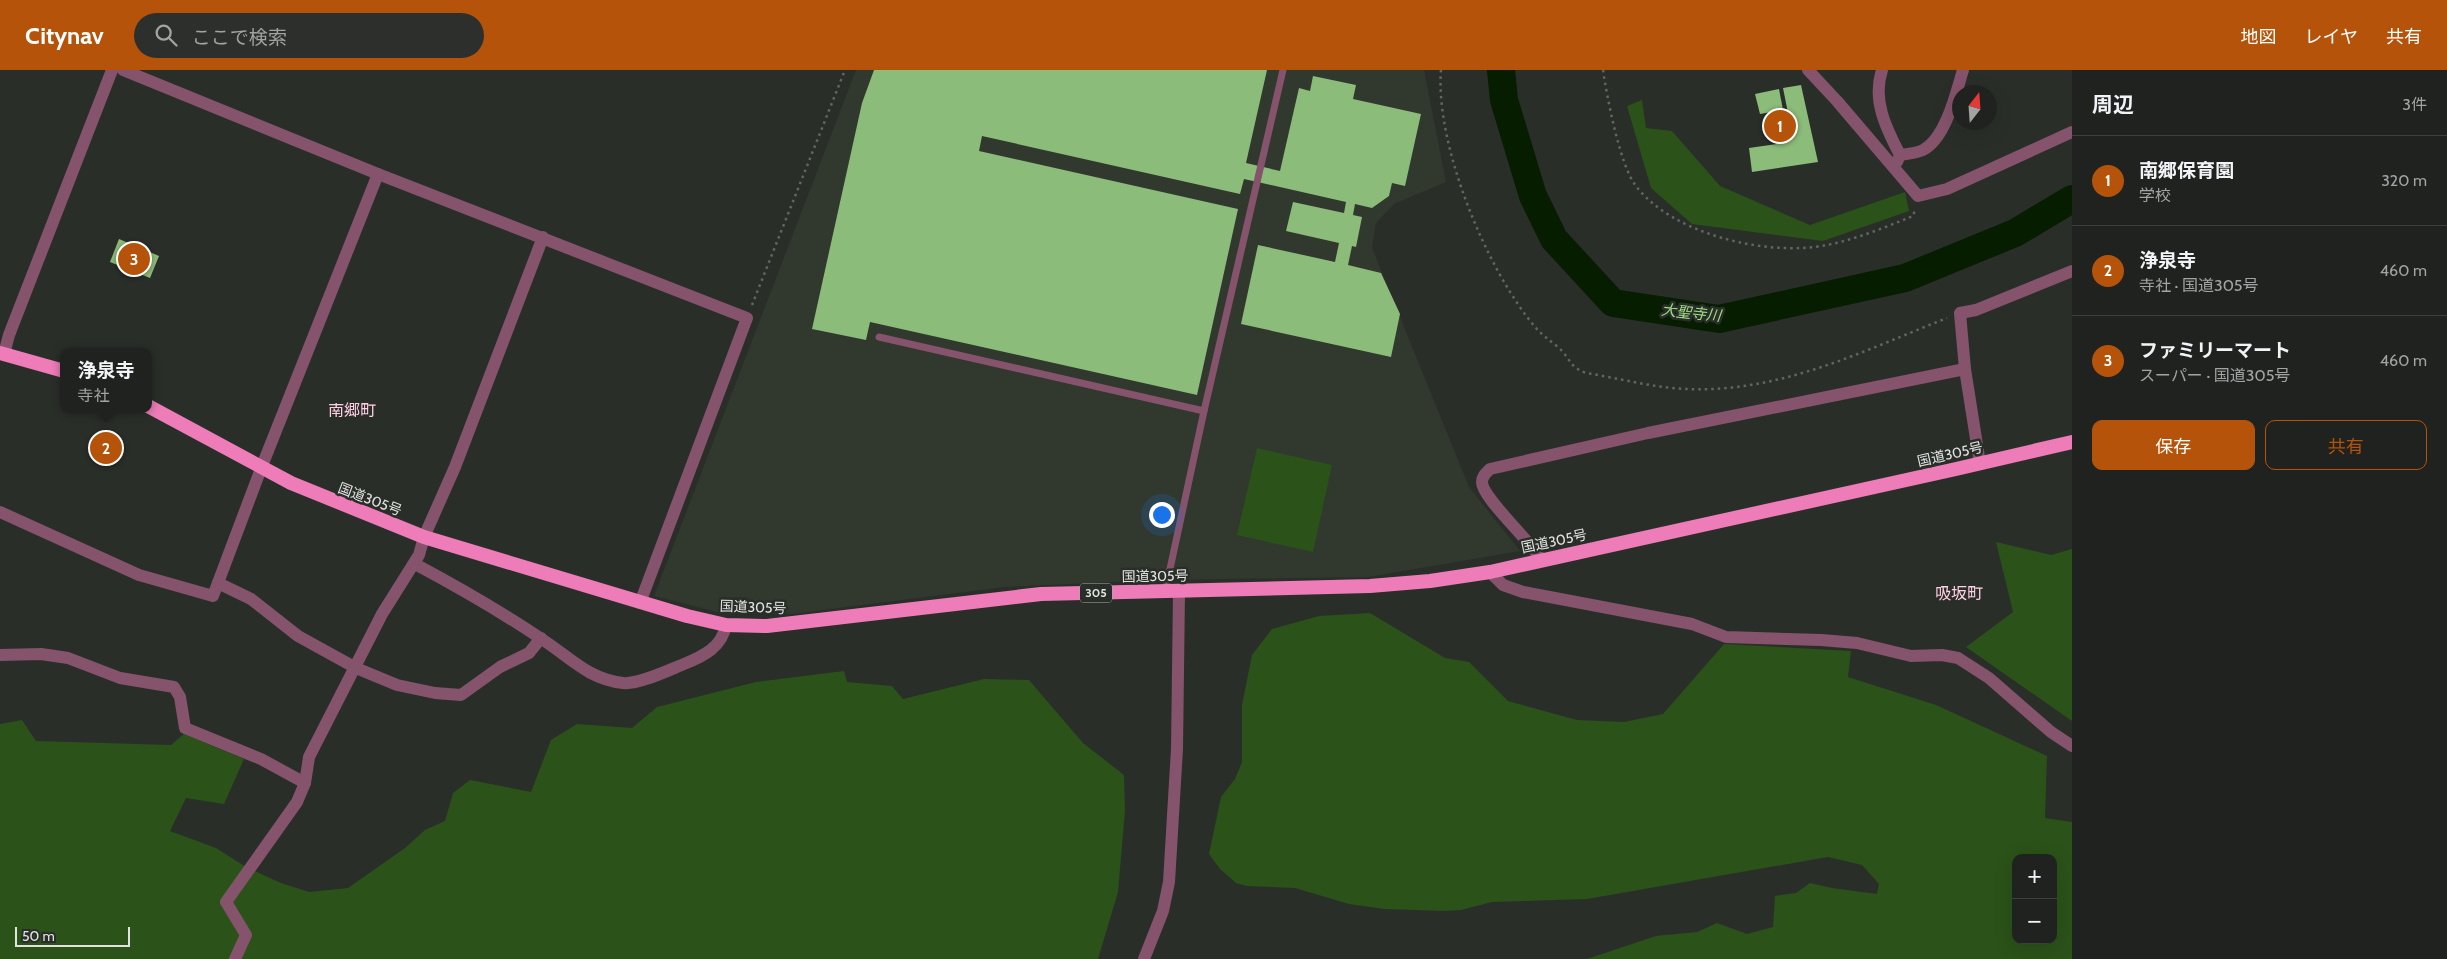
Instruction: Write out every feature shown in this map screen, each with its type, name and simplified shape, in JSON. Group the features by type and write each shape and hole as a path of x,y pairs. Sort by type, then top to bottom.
{"highway":[{"path":"2,354 60,370"},
{"name":"国道305号","path":"152,408 298,487 424,537 640,603 726,625 768,626 1041,594 1370,586 1430,581 1490,572 2072,442"}],"street":[{"path":"2,354 112,70"},
{"path":"123,70 378,174 747,318 640,603"},
{"path":"1808,70 1837,100 1918,196 1947,189 2072,132"},
{"path":"1882,70 1877,84 1879,102 1891,138 1900,155"},
{"path":"1893,168 1900,155 1924,150 1933,142 1948,117 1963,70"},
{"path":"0,512 139,575 213,596 262,466 378,174"},
{"path":"235,959 246,935 226,902 297,802 305,783 309,758 382,614 415,564 424,537 455,467 543,237"},
{"path":"1980,464 1965,369 1960,313 1976,310 2072,271"},
{"path":"1541,560 1534,548 1491,500 1482,484 1484,475 1490,468 1648,433 1965,369"},
{"path":"415,564 541,638 591,675 624,684 649,677 699,658 712,650 724,637 726,625"},
{"path":"1490,572 1503,585 1524,592 1692,624 1726,637 1857,643 1911,656 1942,655 1958,658 1989,678 2051,732 2072,746"},
{"path":"218,583 251,599 298,636 356,668 397,685 435,693 461,695 500,667 529,653 541,638"},
{"path":"1144,959 1164,911 1169,882 1177,748 1172,592"},
{"path":"0,654 41,654 68,658 120,678 174,687 180,697 185,728 261,759 305,783"}],"lane":[{"path":"1172,592 1204,410 1283,70"},
{"path":"878,337 1204,410"}],"path":[{"path":"747,318 845,70"},
{"path":"1441,70 1442,101 1457,174 1470,213 1502,277 1521,308 1546,339 1563,353 1573,368 1586,373 1685,389 1716,389 1768,382 1844,360 1871,347 1960,313"},
{"path":"1603,70 1627,170 1635,185 1668,214 1692,227 1740,242 1799,248 1827,245 1913,216 1918,196"}],"shaded area":[{"path":"856,70 1424,70 1446,182 1394,204 1376,223 1372,248 1469,487 1520,551 1368,577 1156,580 1005,587 791,614 721,613 654,596"}],"green space":[{"path":"1642,100 1646,128 1672,131 1720,186 1810,225 1905,192 1909,211 1823,241 1692,224 1651,188 1627,106"},
{"path":"1257,448 1332,465 1313,552 1237,535"},
{"path":"1996,542 2051,555 2072,549 2072,721 1966,647 2013,612"},
{"path":"1370,613 1445,658 1469,662 1508,701 1577,720 1624,722 1663,714 1724,644 1851,651 1848,677 1936,705 2047,756 2045,818 2072,822 2072,959 1587,959 1656,936 1697,932 1717,923 1747,934 1773,927 1775,896 1796,893 1810,883 1877,894 1879,884 1862,865 1828,857 1587,899 1492,902 1461,910 1443,911 1384,909 1349,904 1295,888 1247,886 1236,883 1220,869 1209,854 1221,797 1235,779 1242,762 1242,705 1252,655 1272,629 1319,616"},
{"path":"844,671 847,682 892,686 903,699 984,679 1029,680 1083,743 1124,775 1125,811 1118,892 1098,959 0,959 0,724 22,720 36,741 171,745 184,734 244,759 224,804 186,798 170,831 216,848 246,867 281,883 309,892 348,888 405,848 425,830 445,821 453,793 470,780 531,792 551,740 577,724 632,728 657,707 756,682"}],"building":[{"path":"874,70 1267,70 1246,163 1280,171 1299,88 1310,91 1313,76 1356,85 1353,99 1421,114 1405,186 1392,183 1389,196 1372,208 1355,204 1353,215 1362,217 1356,247 1352,246 1348,265 1381,273 1400,314 1391,357 1241,324 1258,245 1335,262 1339,243 1286,231 1293,202 1344,213 1346,202 1244,179 1240,194 982,136 979,151 1238,209 1197,395 870,322 866,340 812,329 862,103"},
{"path":"1801,85 1818,162 1752,172 1749,148 1777,144 1775,131 1791,128 1783,88"},
{"path":"1779,89 1783,110 1760,114 1755,94"},
{"path":"119,239 159,256 150,278 110,262"}],"waterway":[{"name":"大聖寺川","path":"1501,70 1504,100 1533,196 1554,239 1613,303 1719,319 1905,278 2015,233 2072,199"}],"place":[{"name":"南郷保育園","path":"1780,126"},
{"name":"ファミリーマート","path":"134,259"},
{"name":"浄泉寺","path":"106,448"}],"district":[{"name":"南郷町","path":"352,410"},
{"name":"吸坂町","path":"1959,593"}]}
